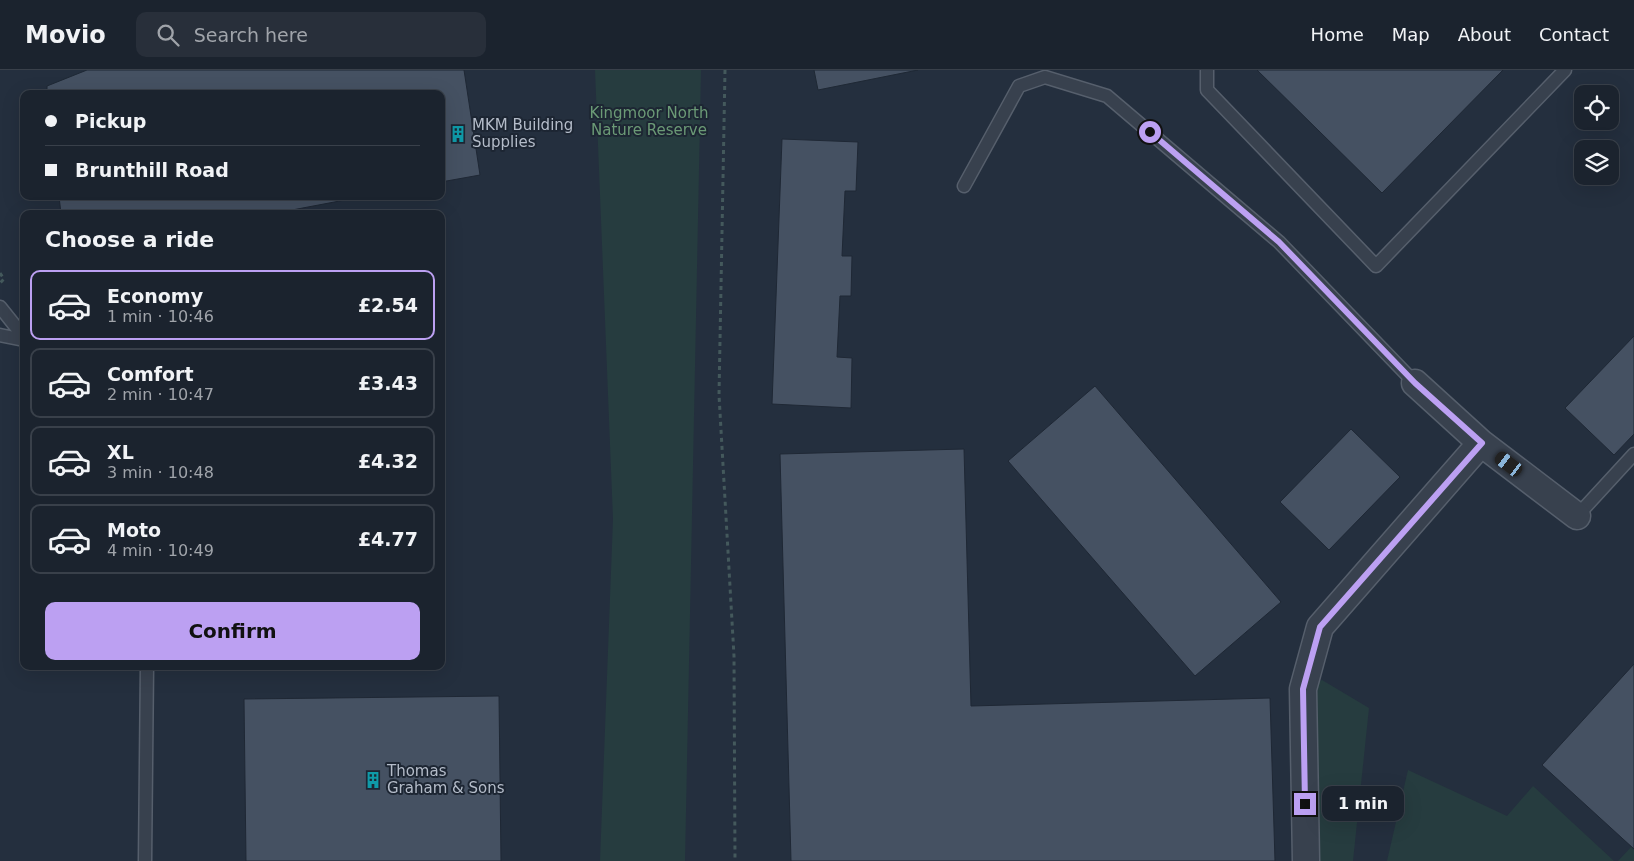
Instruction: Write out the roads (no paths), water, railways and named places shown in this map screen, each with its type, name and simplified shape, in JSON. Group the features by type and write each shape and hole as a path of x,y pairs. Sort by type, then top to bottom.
{"street":[{"path":"1415,383 1482,443 1577,516"},
{"path":"1306,861 1303,689 1320,627 1482,443"}],"lane":[{"path":"1207,70 1207,90 1376,266 1565,70"},
{"path":"964,186 1019,86 1045,77 1107,96 1279,242 1415,383"},
{"path":"0,307 20,334"},
{"path":"0,335 20,338"},
{"path":"1577,516 1634,454"},
{"path":"145,861 148,670"}],"place":[{"name":"MKM Building Supplies","path":"458,134"},
{"name":"Thomas Graham & Sons","path":"373,780"}],"park label":[{"name":"Kingmoor North Nature Reserve","path":"649,122"}]}
